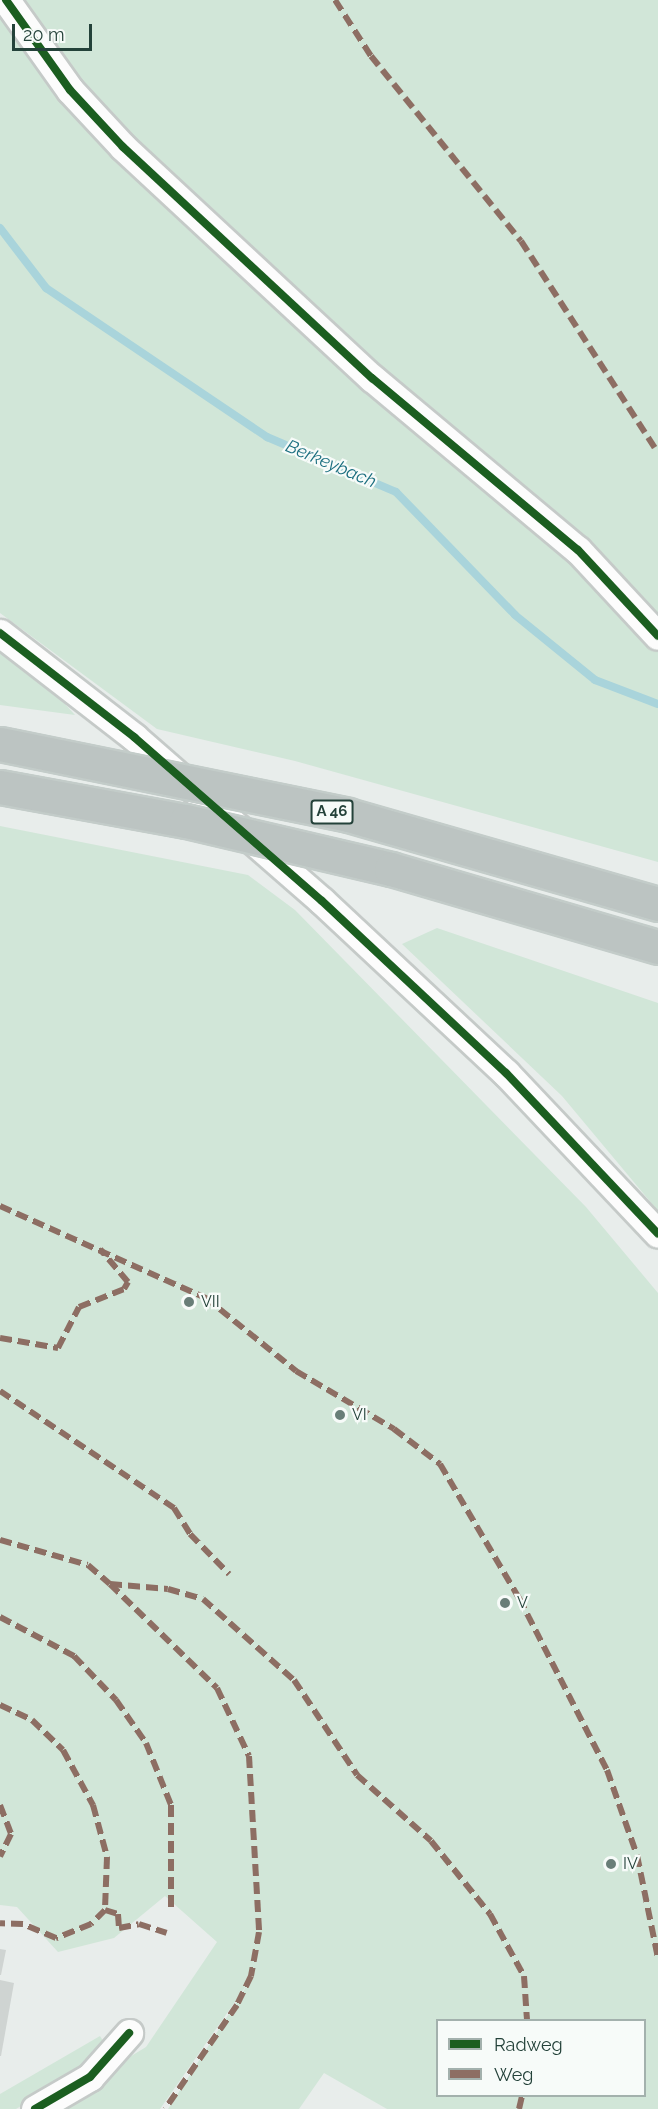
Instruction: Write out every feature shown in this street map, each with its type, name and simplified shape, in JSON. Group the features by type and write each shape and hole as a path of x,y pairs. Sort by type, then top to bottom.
{"highway":[{"name":"A 46","path":"0,744 348,815 658,904"},
{"path":"0,787 186,821 391,869 658,947"}],"street":[{"path":"6,0 70,90 123,147 372,378 578,550 658,636"},
{"path":"0,633 134,737 322,901 506,1073 658,1234"},
{"path":"35,2109 90,2077 129,2033"}],"green space":[{"path":"0,0 658,0 658,862 295,761 157,729 0,613"},
{"path":"0,651 57,695 75,715 0,705"},
{"path":"0,826 248,875 295,910 586,1207 658,1293 658,2109 387,2109 324,2073 299,2109 168,2109 253,1976 160,2109 44,2109 146,2047 217,1942 165,1896 114,1938 58,1952 17,1907 0,1905"},
{"path":"437,928 658,1003 658,1211 562,1096 402,944"},
{"path":"100,2036 108,2049 86,2068 16,2109 0,2109 0,2094"}],"building":[{"path":"0,1949 6,1950 1,1975 0,1975"},
{"path":"0,1980 14,1983 1,2056 0,2056"}],"waterway":[{"name":"Berkeybach","path":"0,228 46,288 267,437 396,492 515,615 595,680 658,704"}],"marked path":[{"path":"335,0 371,56 521,241 658,453"},
{"path":"0,1206 206,1298 296,1371 394,1429 440,1464 519,1598 607,1770 637,1855 658,1958"},
{"path":"0,1338 58,1348 79,1307 124,1289 128,1282 100,1249"},
{"path":"0,1391 174,1508 190,1534 229,1574"},
{"path":"0,1540 88,1565 110,1584 217,1688 249,1756 259,1932 251,1976 237,2005 165,2109"},
{"path":"110,1584 168,1589 203,1599 294,1680 357,1775 431,1841 490,1914 524,1976 527,2019"},
{"path":"0,1617 74,1656 116,1700 146,1743 171,1805 171,1913"},
{"path":"0,1705 32,1720 63,1750 93,1805 107,1857 105,1910 91,1924 56,1938 23,1924 0,1923"},
{"path":"0,1805 11,1834 0,1857"},
{"path":"105,1910 118,1914 119,1928 139,1924 167,1933"},
{"path":"519,2109 522,2097"}],"cycle path":[{"path":"6,0 70,90 123,147 372,378 578,550 658,636"},
{"path":"0,633 134,737 322,901 506,1073 658,1234"},
{"path":"35,2109 90,2077 129,2033"}],"place":[{"name":"VII","path":"189,1302"},
{"name":"VI","path":"340,1415"},
{"name":"V","path":"505,1603"},
{"name":"IV","path":"611,1864"}]}
